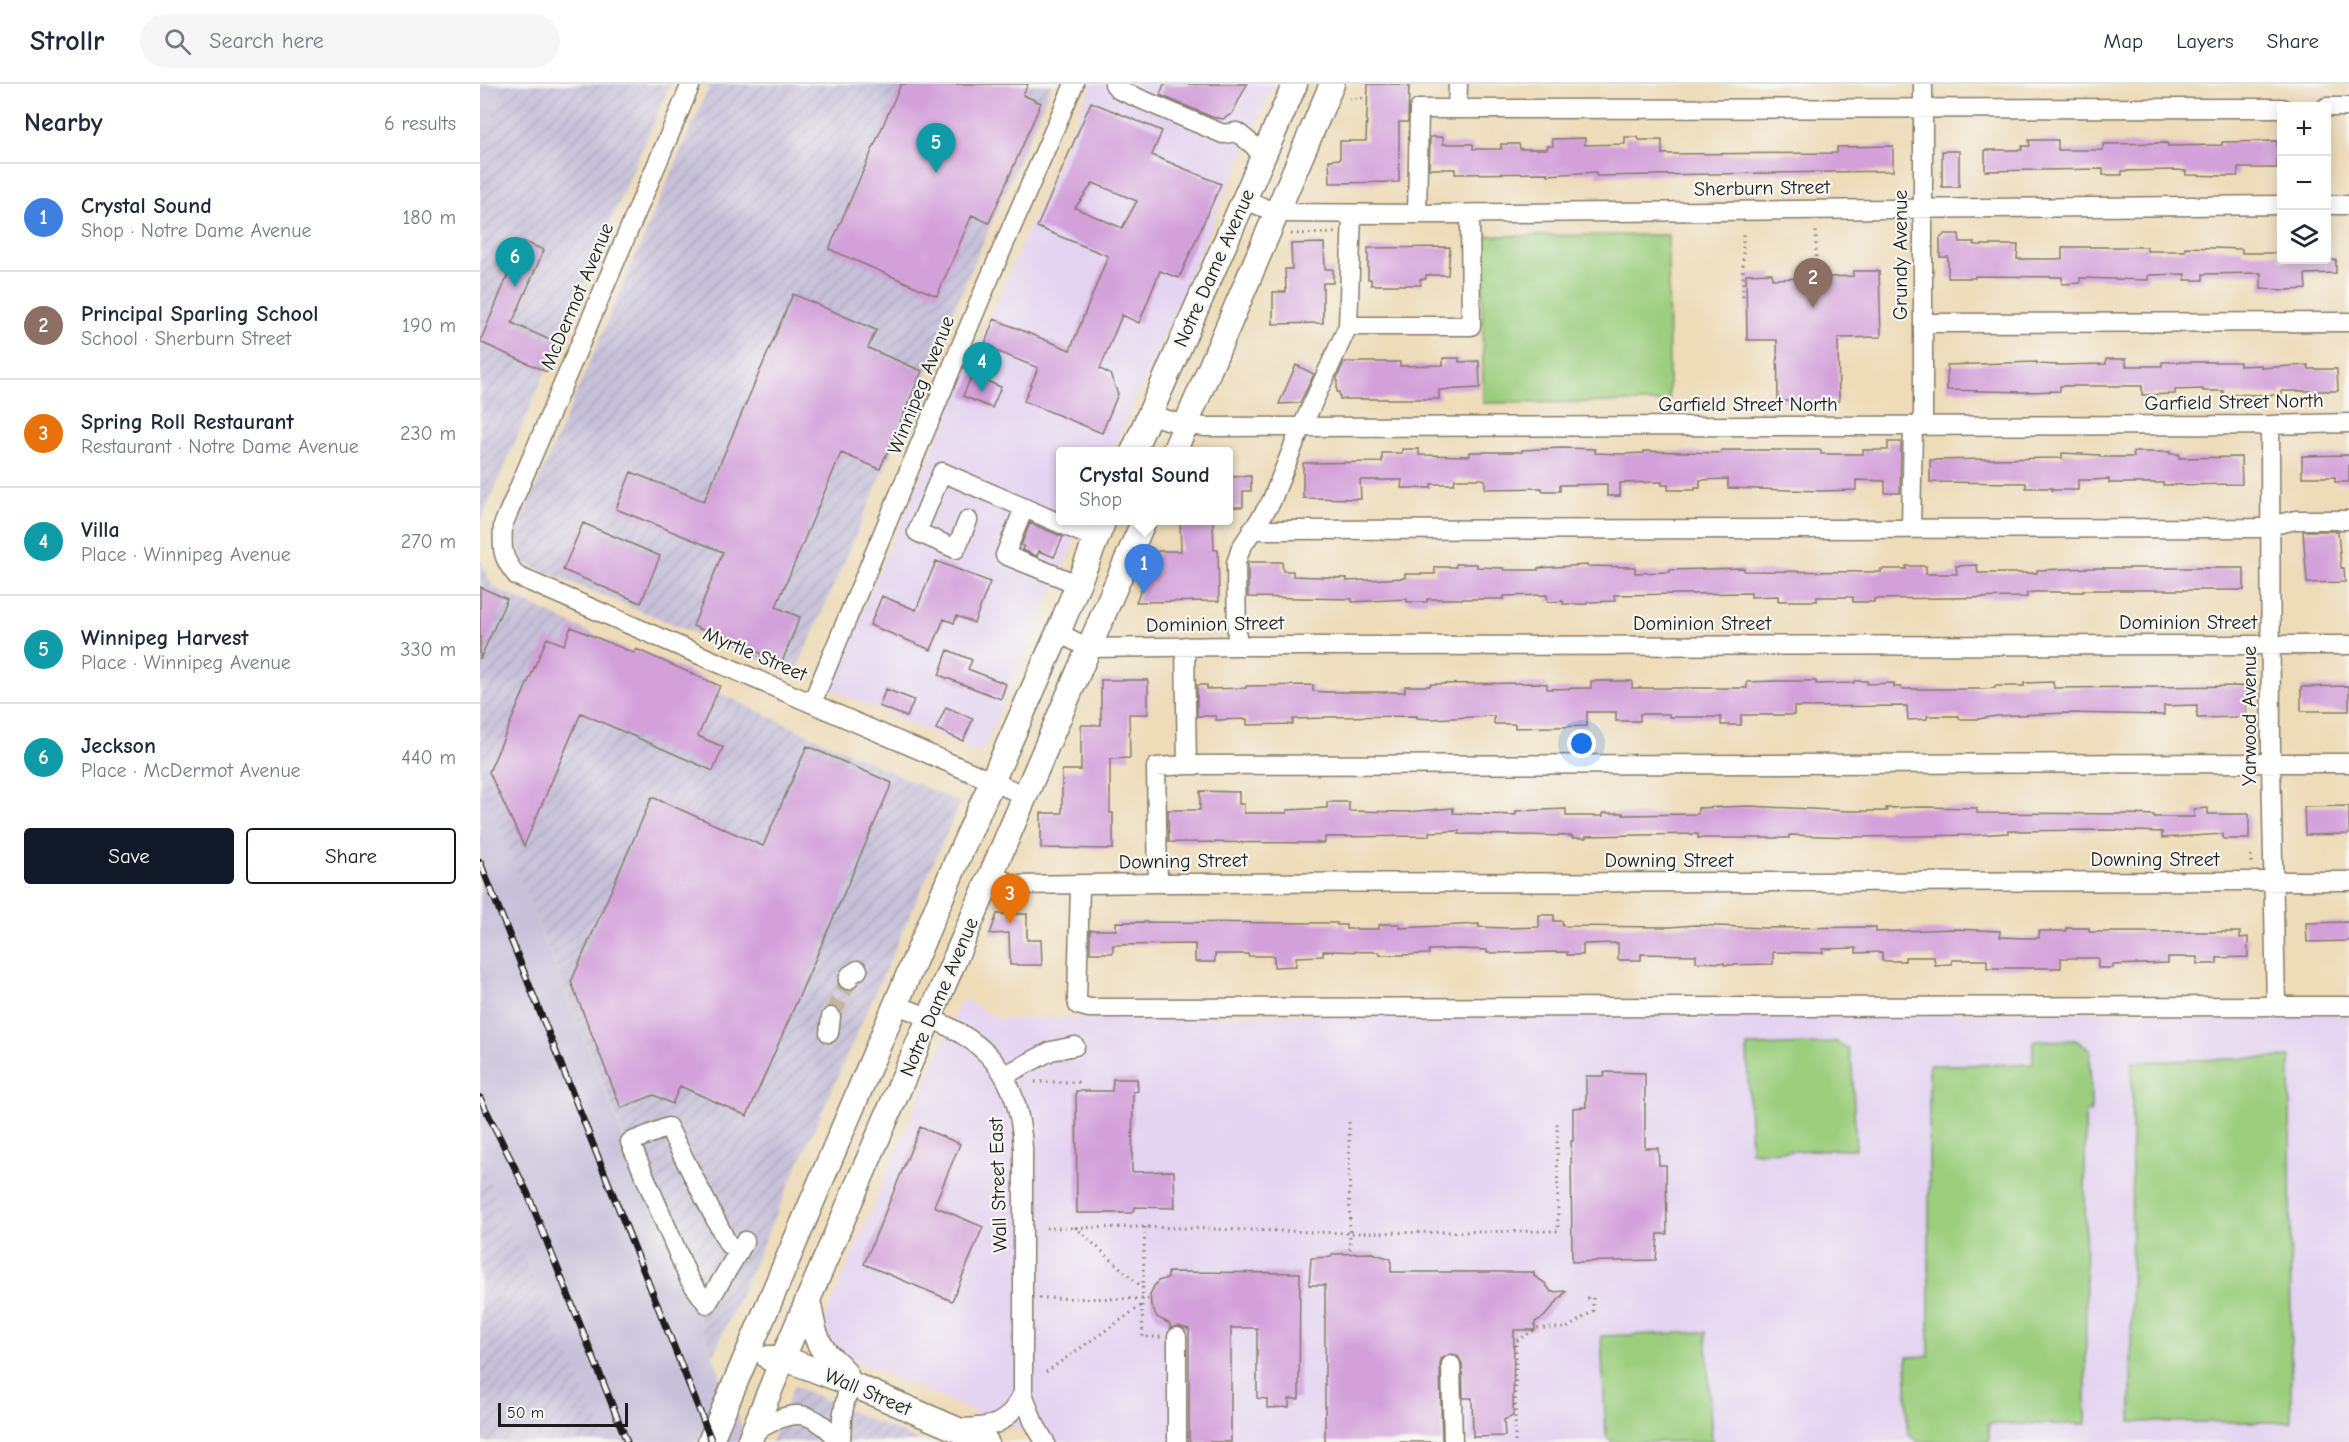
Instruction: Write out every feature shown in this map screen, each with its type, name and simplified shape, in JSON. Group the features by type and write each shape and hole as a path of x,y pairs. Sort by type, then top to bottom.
{"main road":[{"name":"Notre Dame Avenue","path":"1135,447 1295,84"},
{"name":"Notre Dame Avenue","path":"1176,447 1277,213 1340,91"},
{"name":"Notre Dame Avenue","path":"751,1438 783,1358 1142,525"},
{"name":"Notre Dame Avenue","path":"710,1442 896,1005 1058,633 1100,530"},
{"path":"808,1300 815,1338 825,1353 846,1372 849,1383"},
{"name":"Wall Street","path":"745,1358 783,1358 849,1383 986,1442"}],"street":[{"name":"McDermot Avenue","path":"503,525 691,84"},
{"name":"Winnipeg Avenue","path":"812,703 980,300 1074,84"},
{"path":"1114,84 1119,90 1204,127 1223,134 1237,132 1253,145 1263,158"},
{"path":"1458,84 1458,109"},
{"name":"Grundy Avenue","path":"1911,528 1923,323 1923,84"},
{"path":"2331,107 2349,107"},
{"path":"1417,214 1419,109 2277,108"},
{"name":"Sherburn Street","path":"1245,200 1277,213 1352,214 2277,206"},
{"path":"2331,205 2349,205"},
{"path":"1237,646 1236,563 1241,548 1271,502 1348,326 1352,214"},
{"path":"1348,326 1471,326 1470,214"},
{"path":"1923,323 2349,322"},
{"name":"Garfield Street North","path":"1149,415 1186,425 1206,427 2349,423"},
{"name":"Yarwood Avenue","path":"2270,425 2271,764 2276,1006"},
{"path":"968,520 956,549 917,532 942,472 1024,508 1056,517"},
{"path":"900,494 928,505"},
{"path":"1024,508 1005,555 1077,584"},
{"path":"1252,530 2259,528 2296,520 2349,520"},
{"name":"Myrtle Street","path":"503,525 501,550 507,564 517,576 1026,796"},
{"path":"1083,525 1100,530"},
{"name":"Dominion Street","path":"1058,633 1089,648 2349,645"},
{"path":"1185,646 1186,765"},
{"path":"1158,882 1156,767 1186,765 2349,763"},
{"name":"Downing Street","path":"991,875 1015,885 1158,882 2349,881"},
{"path":"1080,885 1077,1000 1078,1005 1089,1008 2349,1006"},
{"name":"Wall Street East","path":"896,1005 930,1017 972,1040 985,1051 1005,1075 1018,1107 1022,1127 1023,1393"},
{"path":"1005,1075 1050,1051 1074,1046"},
{"path":"668,1127 728,1244 742,1246 707,1304 689,1279 630,1142 668,1127"},
{"path":"1177,1337 1177,1442"},
{"path":"1452,1365 1453,1442"},
{"path":"841,1442 842,1417 849,1383"},
{"path":"955,1428 994,1425 1014,1409 1023,1393"},
{"path":"1023,1393 1034,1421 1046,1442"},
{"path":"751,1438 776,1419 792,1415 814,1417 841,1442"}],"path":[{"path":"1340,91 1366,98"},
{"path":"1743,231 1743,296"},
{"path":"1816,231 1816,257"},
{"path":"1035,1082 1081,1082"},
{"path":"1046,1228 1145,1227 1349,1233 1558,1231 1557,1120"},
{"path":"1349,1122 1350,1254"},
{"path":"1074,1227 1143,1288"},
{"path":"1145,1227 1143,1337 1177,1337"},
{"path":"1022,1297 1148,1299"},
{"path":"1515,1442 1516,1341 1538,1328 1567,1328 1593,1311 1593,1298 1585,1299"},
{"path":"1046,1372 1142,1306"}],"shaded area":[{"path":"480,84 495,84 503,88 480,156"},
{"path":"495,84 670,84 480,523 480,156 502,88"},
{"path":"710,84 1052,84 795,674 524,563 518,549 516,534 519,526"},
{"path":"1092,84 1274,84 1115,447 1056,447 1056,525 1081,525 981,754 828,688"},
{"path":"480,559 493,587 960,803 713,1355 480,780"},
{"path":"480,780 748,1442 609,1442 480,1161"},
{"path":"962,999 999,1019 1348,1014 2349,1011 2349,1442 1045,1442 839,1354 825,1330 825,1319"},
{"path":"480,1161 609,1442 480,1442"},
{"path":"794,1386 921,1442 771,1442"}],"green space":[{"path":"1668,235 1669,402 1483,403 1482,236"},
{"path":"2075,1040 2090,1049 2091,1112 2085,1113 2086,1424 1989,1424 1989,1442 1918,1442 1909,1435 1907,1425 1907,1357 1929,1356 1929,1065 2033,1064 2033,1041"},
{"path":"1835,1041 1848,1049 1852,1066 1856,1149 1751,1152 1747,1046 1821,1044"},
{"path":"2290,1057 2291,1422 2131,1422 2132,1062"},
{"path":"1706,1332 1712,1442 1612,1442 1606,1436 1601,1336"}],"building":[{"path":"901,84 1028,84 1023,95 1041,103 989,223 972,215 937,296 829,249"},
{"path":"1164,84 1247,84 1232,114 1223,119 1212,117 1160,95"},
{"path":"1368,84 1409,84 1408,122 1399,122 1399,182 1330,183 1329,160 1340,159 1340,141 1366,141"},
{"path":"1091,102 1162,131 1152,155 1221,184 1179,278 1160,271 1139,323 1122,315 1100,369 1110,374 1118,394 1102,433 1024,401 1038,368 984,346 994,319 1070,350 1108,256 1037,227","holes":["1093,183 1137,201 1122,228 1075,208"]},
{"path":"1430,137 1443,137 1443,144 1473,144 1473,149 1501,149 1501,144 1519,144 1520,149 1547,149 1547,146 1553,146 1552,139 1585,138 1585,145 1625,144 1625,137 1638,137 1639,140 1662,140 1662,154 1837,153 1837,147 1893,146 1893,171 1596,176 1596,172 1548,175 1548,173 1455,174 1455,169 1429,169"},
{"path":"2029,140 2058,140 2058,150 2103,150 2103,144 2167,143 2168,146 2277,141 2277,168 2238,168 2238,176 2186,175 2186,171 2177,170 2122,171 2122,175 2103,175 2103,169 1985,171 1985,150 2022,150 2022,146 2030,146"},
{"path":"1942,151 1959,151 1959,187 1942,187"},
{"path":"1945,234 1959,234 1960,242 1974,242 1974,245 2018,245 2017,259 2062,259 2062,247 2147,247 2147,251 2185,251 2185,247 2242,249 2242,253 2277,253 2277,264 2331,264 2331,260 2336,260 2336,273 2305,274 2306,289 2287,290 2261,289 2261,273 2203,274 2203,280 2185,280 2185,274 2148,275 2148,280 2080,278 2080,283 2062,284 2062,277 1948,278 1948,257 1940,257 1940,238"},
{"path":"522,241 544,250 512,323 559,344 547,372 480,342"},
{"path":"1324,243 1325,269 1333,269 1333,283 1323,283 1323,323 1273,324 1273,292 1286,292 1285,269 1292,269 1291,244"},
{"path":"1450,247 1448,275 1426,275 1426,279 1420,279 1421,285 1371,285 1371,279 1368,279 1368,248"},
{"path":"1854,271 1879,271 1881,337 1838,338 1839,401 1778,401 1777,340 1747,340 1746,274 1772,273 1772,279 1853,276"},
{"path":"793,294 876,330 868,348 922,371 880,469 841,453 776,607 800,617 782,662 693,626 723,552 616,509 631,472 704,501"},
{"path":"1443,358 1459,358 1459,362 1479,361 1480,388 1439,390 1439,399 1340,399 1339,392 1337,392 1337,378 1344,362 1400,362 1400,366 1443,365"},
{"path":"2106,359 2126,359 2126,366 2162,366 2162,362 2240,362 2240,366 2261,365 2261,368 2308,365 2309,369 2337,369 2338,391 2281,391 2281,395 2263,395 2223,394 2223,391 2203,391 2203,389 2175,390 2175,394 2142,395 2142,386 2060,386 2060,391 2023,392 1947,390 1947,365 2037,362 2037,364 2059,365 2106,364"},
{"path":"1296,365 1314,374 1300,403 1279,404"},
{"path":"972,375 1001,387 992,408 963,396"},
{"path":"1888,442 1901,442 1900,493 1885,493 1885,481 1856,480 1856,490 1821,491 1728,488 1728,479 1700,480 1700,488 1695,488 1695,490 1668,490 1668,485 1662,485 1662,482 1620,483 1620,496 1607,496 1607,484 1560,485 1560,491 1542,491 1542,488 1485,489 1485,480 1482,479 1455,479 1454,484 1431,484 1431,488 1401,488 1402,480 1360,480 1361,499 1303,498 1303,463 1382,462 1382,453 1402,453 1402,449 1419,449 1419,455 1470,456 1470,452 1522,452 1522,450 1562,448 1595,449 1595,453 1622,454 1644,453 1644,451 1721,453 1721,450 1821,450 1821,454 1863,454 1863,450 1888,450"},
{"path":"2133,452 2170,452 2170,454 2179,454 2179,458 2241,457 2242,484 2109,483 2109,479 2078,480 2078,490 2052,490 2052,488 2026,488 2026,483 1930,482 1930,460 2062,458 2062,453 2100,455 2100,457 2134,457"},
{"path":"2349,455 2349,482 2335,482 2335,477 2302,477 2302,456"},
{"path":"1251,476 1251,491 1243,491 1243,507 1233,507 1233,477"},
{"path":"583,523 660,556 641,603 563,570"},
{"path":"1030,523 1063,537 1054,557 1039,551 1037,556 1022,550 1024,546 1021,545"},
{"path":"1180,525 1213,525 1214,550 1218,550 1219,601 1136,602 1158,551 1181,551"},
{"path":"2303,531 2338,531 2341,568 2344,568 2345,582 2307,583"},
{"path":"936,561 990,582 974,623 957,616 954,623 944,619 931,650 870,625 882,596 916,610"},
{"path":"1248,562 1282,562 1283,571 1293,571 1293,576 1347,578 1347,581 1405,578 1405,574 1435,574 1435,567 1456,567 1456,564 1477,564 1477,567 1504,568 1504,570 1538,570 1538,568 1587,565 1635,567 1635,573 1744,568 1744,571 1881,572 1881,569 1926,566 1926,574 1957,574 1956,566 1977,565 1978,573 2037,573 2037,570 2092,568 2244,568 2244,590 2083,590 2083,592 2027,593 2027,597 1874,599 1874,602 1853,602 1853,597 1817,597 1817,601 1778,601 1778,596 1751,597 1751,593 1614,595 1615,601 1587,602 1587,604 1548,602 1547,595 1504,596 1504,599 1427,599 1427,602 1407,602 1407,599 1352,602 1352,599 1248,597"},
{"path":"480,587 507,599 480,659"},
{"path":"571,627 634,653 636,649 720,686 698,736 723,747 713,771 581,713 524,846 489,772 547,638 564,645"},
{"path":"948,650 972,660 968,669 1006,684 1001,699 939,675"},
{"path":"1101,680 1148,680 1148,714 1129,714 1130,758 1110,759 1113,849 1041,848 1041,813 1062,813 1062,770 1081,770 1081,725 1101,725"},
{"path":"1591,681 1632,681 1632,688 1747,688 1747,682 1776,681 1816,681 1816,684 1867,681 1867,684 1894,683 1894,687 1901,687 1901,689 1983,689 1995,688 1995,686 2024,686 2024,683 2053,682 2054,688 2246,686 2246,717 2197,718 2197,705 2164,706 2164,715 2067,713 1996,716 1979,719 1959,719 1959,716 1927,716 1927,719 1908,720 1907,706 1794,707 1794,715 1741,715 1741,725 1721,725 1721,717 1669,717 1669,714 1640,714 1640,721 1616,721 1616,712 1587,712 1587,726 1515,728 1515,724 1494,724 1494,716 1431,719 1417,718 1417,716 1324,717 1293,719 1293,724 1247,725 1247,719 1216,720 1216,716 1197,716 1197,685 1207,685 1207,689 1313,685 1313,691 1324,692 1405,692 1405,686 1430,686 1430,684 1535,683 1547,684 1547,689 1591,688"},
{"path":"2349,686 2349,711 2301,711 2301,687"},
{"path":"886,689 914,700 907,717 879,706"},
{"path":"946,707 973,719 963,741 936,729"},
{"path":"807,746 892,783 747,1116 680,1086 672,1104 654,1095 621,1108 571,982 652,797 763,846"},
{"path":"1200,791 1239,792 1239,804 1244,804 1244,813 1287,813 1287,810 1327,808 1327,802 1349,802 1349,811 1406,812 1453,808 1453,813 1516,815 1516,811 1566,809 1566,816 1603,816 1603,813 1698,814 1698,808 1749,806 1849,811 1887,811 1886,808 1921,807 1977,808 1977,813 2194,817 2194,809 2208,808 2208,814 2249,814 2249,839 2223,839 2223,834 2162,838 2162,832 2107,830 1856,837 1789,835 1789,838 1698,838 1698,834 1572,838 1572,836 1459,834 1459,831 1429,832 1429,836 1325,837 1325,843 1169,842 1168,810 1200,810"},
{"path":"2349,806 2349,834 2305,835 2304,807"},
{"path":"997,914 1027,914 1027,940 1041,940 1042,965 1010,965 1009,933 990,934"},
{"path":"1539,915 1554,915 1554,921 1562,921 1563,926 1876,927 1876,932 1953,929 2000,931 2000,937 2023,938 2039,938 2039,931 2066,931 2066,928 2089,928 2089,932 2240,932 2240,938 2248,937 2248,957 2217,958 2217,964 2197,964 2197,957 2168,957 2168,963 2113,965 2113,968 2098,968 2098,958 2061,958 2061,968 1987,968 1987,960 1952,960 1952,964 1935,965 1934,957 1905,957 1905,961 1882,961 1882,952 1856,953 1856,948 1823,949 1823,953 1773,952 1773,964 1724,965 1724,963 1696,962 1696,955 1641,954 1641,960 1618,960 1618,943 1583,944 1583,955 1567,955 1567,952 1487,953 1487,950 1460,949 1429,950 1429,954 1400,955 1379,955 1379,952 1323,951 1323,956 1296,957 1296,966 1274,967 1274,956 1248,956 1248,954 1215,954 1215,962 1195,962 1195,944 1113,945 1113,953 1090,953 1090,930 1116,930 1116,922 1337,923 1337,925 1346,925 1346,929 1379,929 1379,925 1385,924 1400,924 1400,928 1479,924 1479,927 1507,928 1539,927"},
{"path":"2349,922 2349,941 2307,942 2306,923"},
{"path":"1604,1072 1645,1073 1645,1148 1658,1148 1659,1165 1666,1165 1667,1234 1658,1234 1656,1260 1572,1262 1573,1108 1586,1107 1586,1076 1605,1076"},
{"path":"1113,1079 1137,1079 1138,1091 1133,1092 1132,1172 1174,1171 1175,1208 1135,1207 1132,1213 1077,1213 1076,1091 1112,1091"},
{"path":"920,1127 960,1144 934,1206 983,1227 952,1301 864,1264"},
{"path":"1372,1253 1391,1259 1391,1272 1534,1272 1534,1276 1545,1283 1551,1292 1566,1291 1544,1317 1535,1322 1535,1330 1514,1330 1513,1416 1504,1420 1505,1436 1473,1437 1472,1398 1463,1398 1462,1364 1457,1355 1450,1354 1441,1359 1440,1365 1442,1442 1325,1442 1325,1285 1309,1285 1311,1258 1331,1257 1333,1254"},
{"path":"1168,1272 1300,1273 1299,1399 1289,1399 1289,1407 1267,1408 1267,1399 1257,1398 1257,1328 1231,1328 1231,1442 1189,1442 1189,1329 1178,1326 1170,1328 1170,1324 1157,1317 1151,1305 1150,1295 1154,1286 1158,1281 1168,1278"}],"tunnel":[{"path":"831,1017 848,980"}],"railway":[{"path":"480,862 712,1442"},
{"path":"480,1098 527,1192 627,1442"}],"place":[{"name":"Winnipeg Harvest","path":"936,173"},
{"name":"Jeckson","path":"515,287"},
{"name":"Principal Sparling School","path":"1813,308"},
{"name":"Villa","path":"982,392"},
{"name":"Crystal Sound","path":"1144,594"},
{"name":"Spring Roll Restaurant","path":"1010,924"}]}
